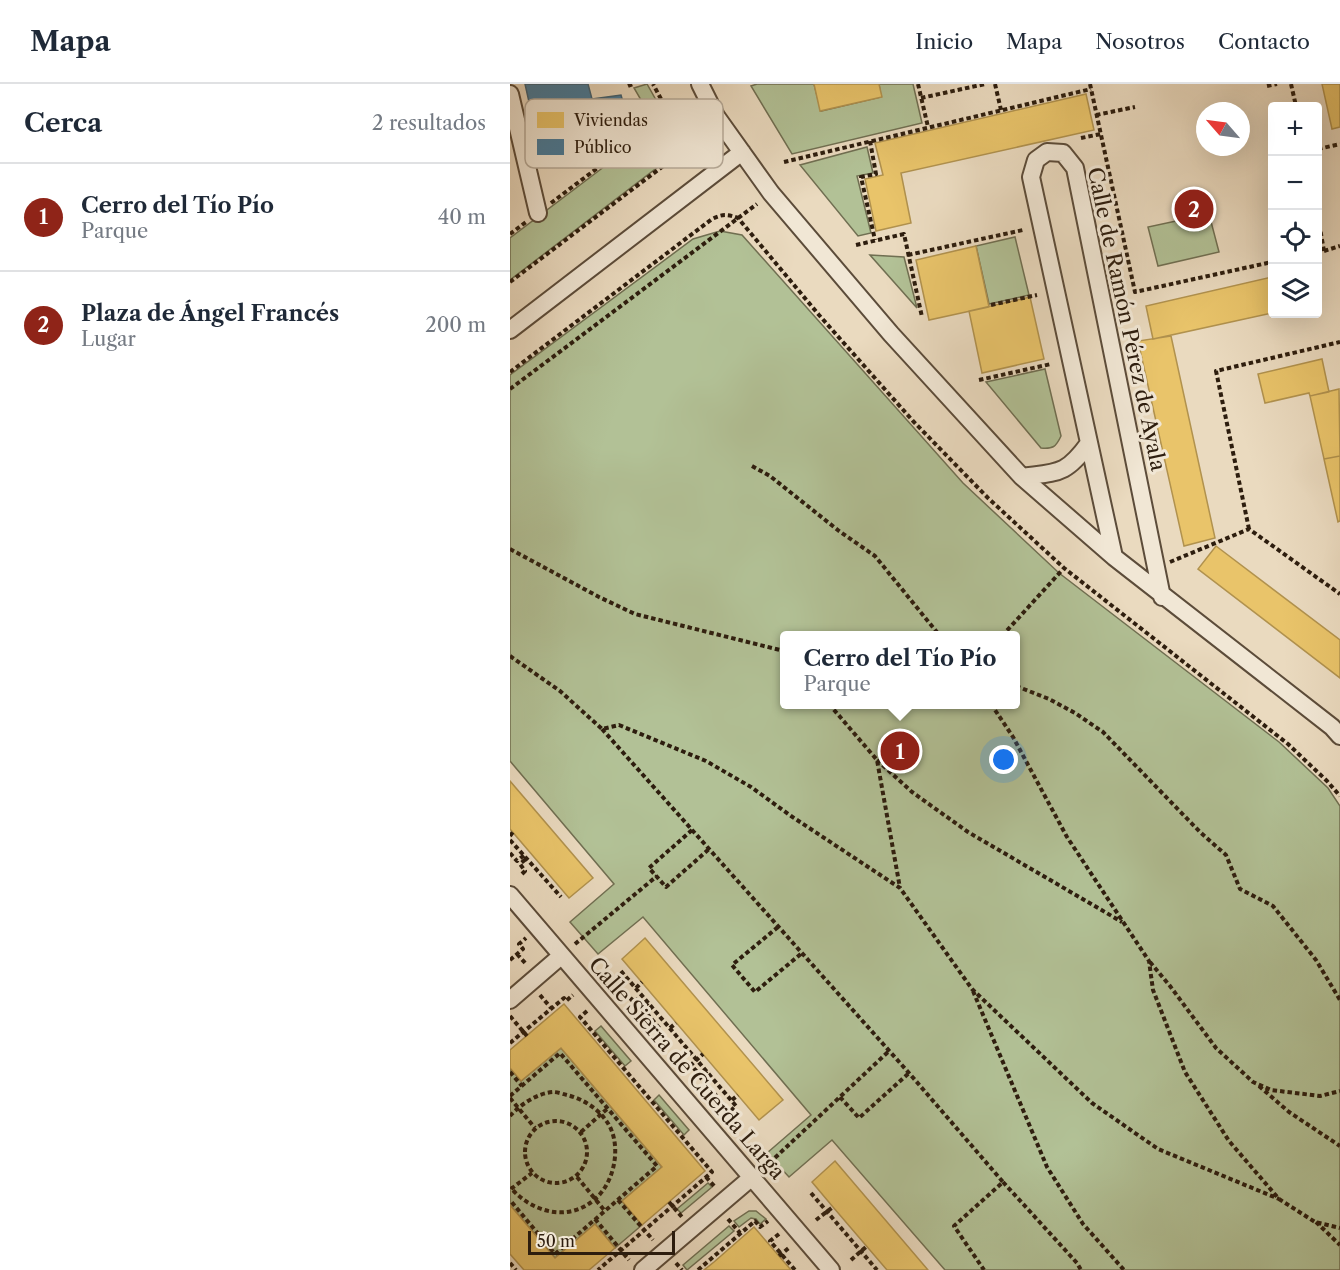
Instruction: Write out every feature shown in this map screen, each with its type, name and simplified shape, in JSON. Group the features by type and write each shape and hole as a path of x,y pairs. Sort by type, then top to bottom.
{"street":[{"path":"700,84 708,99"},
{"path":"510,94 525,158"},
{"path":"723,126 771,193 891,334 1022,477 1162,597 1332,727 1340,736"},
{"path":"723,167 742,152"},
{"name":"Calle de Ramón Pérez de Ayala","path":"1114,557 1031,177 1036,160 1047,152 1063,153 1075,168 1162,597"},
{"path":"527,168 538,213"},
{"path":"510,330 721,168"},
{"path":"1022,477 1056,474 1066,469 1089,443"},
{"name":"Calle Sierra de Cuerda Larga","path":"510,895 831,1270"},
{"path":"510,1000 561,956"},
{"path":"643,1270 751,1178"}],"path":[{"path":"628,86 633,84"},
{"path":"653,84 661,99"},
{"path":"918,84 928,127"},
{"path":"921,98 985,84"},
{"path":"995,84 1001,110"},
{"path":"1267,86 1277,84"},
{"path":"1291,84 1295,102"},
{"path":"784,162 1090,87 1135,292 1268,263"},
{"path":"1096,115 1135,107"},
{"path":"1081,138 1101,134"},
{"path":"870,141 876,174 861,177 875,240"},
{"path":"1322,148 1340,144"},
{"path":"510,234 598,168"},
{"path":"510,282 661,168"},
{"path":"510,389 757,204"},
{"path":"510,372 712,219 729,214 738,218 819,315 913,421 988,498 1064,567 1288,744 1328,780 1340,796"},
{"path":"908,255 1023,230"},
{"path":"856,244 904,234 922,317"},
{"path":"1322,241 1324,251 1340,246"},
{"path":"991,305 1036,295"},
{"path":"1340,342 1216,371 1249,529 1340,594"},
{"path":"979,380 1052,364"},
{"path":"752,466 770,476 839,531 875,555 936,631"},
{"path":"1156,567 1249,529"},
{"path":"510,549 635,614 780,650"},
{"path":"1006,631 1064,567"},
{"path":"510,656 560,691 602,729 1082,1270"},
{"path":"510,661 517,661"},
{"path":"1020,688 1066,709 1103,732 1200,832 1226,855 1240,888 1273,906 1316,960 1340,1000"},
{"path":"832,709 876,760 912,792 968,832 1122,922"},
{"path":"994,709 1013,737 1066,837 1149,961 1216,1048 1289,1112 1340,1146"},
{"path":"602,729 618,725 706,761 751,787 900,888 972,989 1092,1103 1158,1149 1279,1199 1315,1222 1340,1245"},
{"path":"876,760 900,888"},
{"path":"692,830 650,868 666,887 709,849"},
{"path":"511,836 525,857 561,897"},
{"path":"510,853 517,861 525,857"},
{"path":"522,873 525,871 520,864 525,857"},
{"path":"543,876 547,872"},
{"path":"561,956 657,876"},
{"path":"778,927 732,965 755,992 802,953"},
{"path":"510,960 523,949 519,944 538,928"},
{"path":"1149,961 1152,990 1185,1072 1229,1141 1279,1199"},
{"path":"621,971 707,1071 736,1106 725,1113 727,1108 700,1077 707,1071"},
{"path":"636,988 642,982"},
{"path":"510,1043 525,1034 564,998 566,1001 585,984"},
{"path":"972,989 1047,1167 1083,1224 1124,1270"},
{"path":"630,1001 634,997 640,1004 647,1001"},
{"path":"647,1001 642,1008 661,1030 657,1033"},
{"path":"510,1015 525,1034"},
{"path":"580,1017 624,1072 712,1172 598,1270"},
{"path":"670,1028 676,1023"},
{"path":"751,1178 822,1116 840,1096 889,1051"},
{"path":"510,1200 555,1254 657,1166 560,1053 510,1097 535,1128"},
{"path":"694,1077 698,1073 691,1065 703,1054"},
{"path":"510,1072 522,1086"},
{"path":"840,1096 859,1118 909,1073"},
{"path":"1253,1082 1271,1090 1320,1096 1340,1091"},
{"path":"510,1116 518,1107 533,1098 553,1092 574,1097 589,1104 611,1128 615,1166 606,1185 595,1199 580,1208 558,1214 538,1209 523,1201 510,1189 532,1173"},
{"path":"732,1101 738,1095"},
{"path":"580,1132 608,1109"},
{"path":"558,1121 571,1125 580,1132 586,1141 588,1153 577,1177 565,1183 556,1184 544,1181 532,1173 526,1161 526,1147 529,1136 535,1128 544,1122 558,1121"},
{"path":"577,1177 604,1211"},
{"path":"984,1270 954,1226 1003,1182"},
{"path":"811,1193 877,1270"},
{"path":"618,1200 644,1231"},
{"path":"669,1202 672,1206"},
{"path":"816,1220 833,1207"},
{"path":"698,1270 755,1221 760,1227 780,1211"},
{"path":"595,1219 621,1251"},
{"path":"1315,1222 1340,1228"},
{"path":"770,1241 795,1270"},
{"path":"850,1260 867,1246"},
{"path":"510,1263 516,1270"}],"green space":[{"path":"647,84 655,99 640,99 634,88"},
{"path":"757,84 814,84 821,111 881,97 879,84 913,84 922,123 792,154 751,86"},
{"path":"867,147 873,173 857,176 871,233 858,236 800,165"},
{"path":"602,168 657,168 510,280 510,238"},
{"path":"1209,214 1219,252 1158,266 1148,227"},
{"path":"720,231 742,235 963,483 1059,573 1279,742 1328,788 1340,806 1340,1270 945,1270 832,1140 789,1177 767,1153 811,1115 643,917 598,954 570,922 614,884 510,761 510,375 693,239"},
{"path":"1015,237 1029,295 989,304 976,246"},
{"path":"870,255 904,257 917,308"},
{"path":"1045,369 1061,436 1051,448 1041,448 986,382"},
{"path":"601,1026 631,1061 625,1066 595,1031"},
{"path":"561,1048 662,1167 622,1201 642,1225 615,1248 595,1224 555,1258 510,1205 510,1068 521,1081"},
{"path":"659,1095 689,1130 684,1135 654,1100"},
{"path":"708,1183 712,1187 681,1213 677,1209"},
{"path":"749,1211 756,1211 766,1219 760,1224 756,1219 751,1218 739,1227 734,1221"},
{"path":"729,1226 734,1231 687,1270 683,1265"}],"building: Viviendas":[{"path":"814,84 879,84 882,97 820,111"},
{"path":"1322,84 1340,84 1340,127 1332,129"},
{"path":"1086,94 1094,130 901,173 911,223 876,231 865,179 883,175 875,143"},
{"path":"976,246 989,307 929,320 916,260"},
{"path":"1268,278 1268,314 1153,339 1146,306"},
{"path":"1030,297 1044,359 982,373 969,311"},
{"path":"1171,336 1215,538 1184,546 1138,341"},
{"path":"1322,359 1329,392 1310,396 1309,393 1265,403 1258,374"},
{"path":"1339,389 1340,456 1324,459 1310,396"},
{"path":"1340,456 1340,521 1338,522 1324,459"},
{"path":"1216,546 1340,640 1340,678 1198,569"},
{"path":"510,781 593,878 569,898 510,829"},
{"path":"645,938 783,1100 759,1120 622,959"},
{"path":"564,1004 705,1171 642,1225 622,1201 662,1167 561,1048 521,1081 510,1068 510,1050"},
{"path":"835,1161 928,1270 887,1270 833,1207 812,1182"},
{"path":"510,1205 555,1258 595,1224 615,1248 589,1270 524,1270 510,1254"},
{"path":"754,1227 791,1270 704,1270 714,1262"}],"building: Público":[{"path":"525,84 588,84 592,99 528,99"},
{"path":"621,95 622,99 592,99"}],"place":[{"name":"Plaza de Ángel Francés","path":"1194,209"},
{"name":"Cerro del Tío Pío","path":"900,751"}]}
